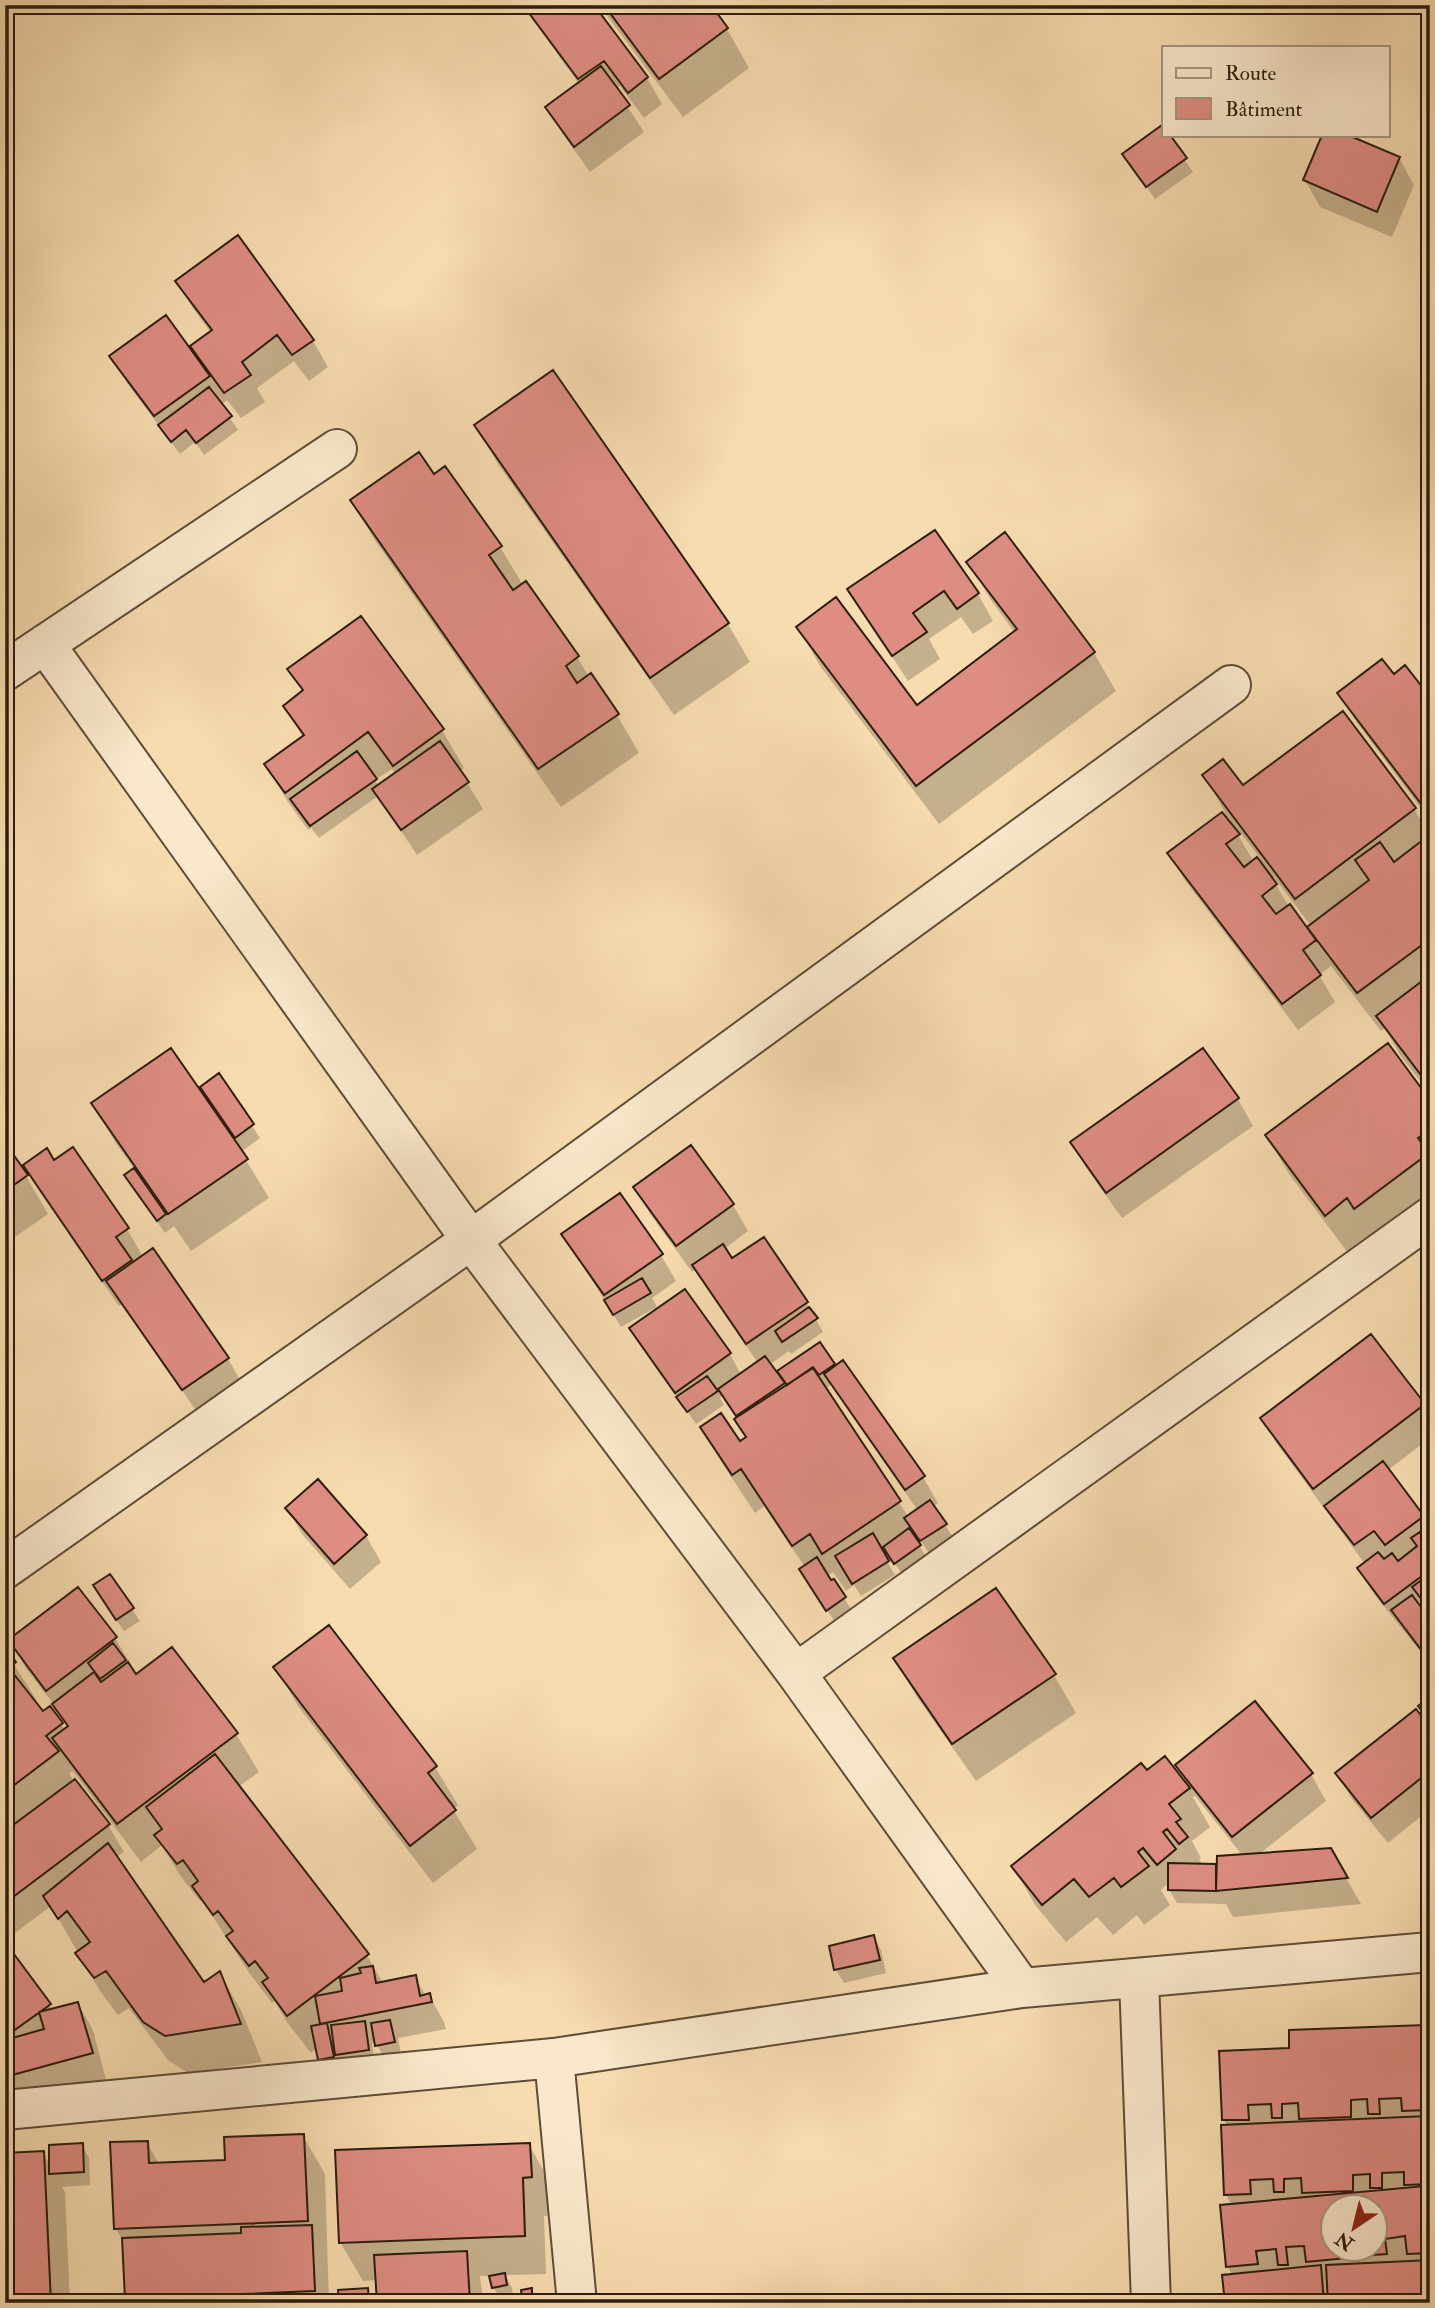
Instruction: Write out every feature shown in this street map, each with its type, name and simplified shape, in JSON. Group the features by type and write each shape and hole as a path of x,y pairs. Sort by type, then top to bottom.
{"street":[{"path":"5,671 337,449"},
{"path":"45,644 471,1240 796,1673 1022,1988"},
{"path":"5,1569 471,1240 1231,685"},
{"path":"796,1673 1430,1217"},
{"path":"5,2110 554,2058 1022,1988 1430,1952"},
{"path":"1139,1979 1151,2303"},
{"path":"554,2058 577,2303"}],"building":[{"path":"523,5 594,5 648,77 628,93 604,61 578,79"},
{"path":"604,5 711,5 728,28 659,79"},
{"path":"601,66 630,105 574,147 545,107"},
{"path":"1162,125 1162,136 1171,136 1187,158 1146,187 1122,154"},
{"path":"1322,136 1350,136 1400,157 1377,212 1303,180"},
{"path":"238,235 314,340 292,355 277,335 242,362 251,375 224,393 190,346 212,330 175,281"},
{"path":"166,315 210,376 154,416 109,356"},
{"path":"553,370 729,623 650,678 474,425"},
{"path":"209,387 232,416 196,443 186,430 171,442 158,425"},
{"path":"419,452 434,474 445,466 502,546 489,555 513,590 526,581 579,656 566,666 577,683 591,673 619,714 538,769 350,500"},
{"path":"935,530 979,593 957,609 944,591 913,613 927,632 892,656 847,589"},
{"path":"1005,532 1095,652 916,786 796,627 836,597 917,705 1017,629 966,562"},
{"path":"361,616 444,729 393,766 368,732 285,793 264,764 304,735 283,706 303,690 287,669"},
{"path":"1382,659 1394,674 1405,665 1430,697 1430,805 1425,809 1337,693"},
{"path":"1343,711 1416,808 1295,899 1202,775 1223,759 1243,785"},
{"path":"440,741 469,782 401,830 372,789"},
{"path":"357,751 377,779 310,826 290,799"},
{"path":"1222,812 1240,834 1226,844 1244,867 1257,857 1277,884 1262,896 1276,914 1290,904 1316,940 1303,950 1321,975 1282,1004 1167,853"},
{"path":"1428,836 1430,939 1357,993 1307,927 1369,880 1355,860 1380,842 1394,862"},
{"path":"1430,975 1430,1087 1376,1016"},
{"path":"1388,1043 1430,1100 1430,1130 1418,1138 1429,1153 1354,1209 1347,1198 1325,1216 1265,1135"},
{"path":"171,1048 248,1159 168,1214 91,1103"},
{"path":"1203,1048 1239,1098 1106,1193 1070,1142"},
{"path":"219,1073 254,1124 235,1138 200,1087"},
{"path":"5,1143 28,1175 5,1191"},
{"path":"691,1145 734,1204 676,1246 633,1187"},
{"path":"73,1147 129,1228 116,1237 132,1260 102,1281 23,1165 47,1148 54,1160"},
{"path":"134,1168 166,1214 157,1221 124,1175"},
{"path":"620,1193 663,1254 604,1295 561,1234"},
{"path":"764,1237 808,1302 746,1344 692,1265 723,1244 732,1258"},
{"path":"153,1248 229,1358 182,1390 106,1281"},
{"path":"642,1278 651,1293 613,1315 604,1300"},
{"path":"685,1289 731,1353 675,1393 629,1328"},
{"path":"809,1307 818,1318 782,1342 775,1331"},
{"path":"1371,1334 1425,1404 1313,1489 1260,1418"},
{"path":"820,1342 835,1364 819,1375 813,1367 787,1385 777,1371"},
{"path":"765,1356 785,1383 736,1416 718,1389"},
{"path":"843,1360 925,1476 905,1490 824,1374"},
{"path":"813,1368 901,1501 822,1554 810,1534 792,1546 741,1469 732,1475 700,1427 721,1413 740,1441 746,1437 734,1419"},
{"path":"707,1376 718,1391 687,1412 676,1397"},
{"path":"1383,1461 1424,1516 1385,1545 1374,1531 1354,1545 1324,1506"},
{"path":"318,1479 367,1535 334,1564 285,1508"},
{"path":"930,1500 947,1524 920,1541 904,1518"},
{"path":"909,1528 921,1545 894,1564 883,1547"},
{"path":"1420,1532 1425,1540 1430,1536 1430,1570 1384,1604 1357,1568 1378,1552 1384,1559 1392,1553 1398,1561 1417,1546 1411,1538"},
{"path":"873,1533 889,1561 852,1584 835,1556"},
{"path":"817,1557 831,1580 834,1579 846,1597 826,1611 799,1569"},
{"path":"110,1574 134,1608 116,1620 93,1585"},
{"path":"1430,1574 1430,1610 1412,1587"},
{"path":"78,1587 117,1637 46,1691 8,1640"},
{"path":"996,1588 1056,1674 952,1744 893,1658"},
{"path":"1412,1595 1430,1619 1430,1645 1422,1651 1391,1610"},
{"path":"329,1625 437,1766 428,1773 456,1810 410,1846 273,1667"},
{"path":"113,1643 126,1660 100,1679 88,1663"},
{"path":"5,1647 16,1662 9,1668 43,1711 50,1706 63,1723 46,1736 59,1751 5,1792"},
{"path":"172,1647 238,1733 117,1824 52,1738 68,1726 52,1704 94,1672 101,1682 128,1662 136,1674"},
{"path":"1430,1697 1430,1722 1418,1706"},
{"path":"1255,1701 1313,1773 1232,1837 1175,1765"},
{"path":"1416,1709 1430,1727 1430,1771 1371,1818 1335,1773"},
{"path":"215,1754 369,1954 287,2016 262,1982 268,1978 255,1961 249,1966 226,1936 233,1931 218,1911 213,1915 192,1886 198,1881 183,1860 177,1864 154,1835 162,1829 146,1807"},
{"path":"1165,1756 1190,1788 1169,1804 1181,1819 1176,1822 1188,1837 1179,1844 1167,1829 1163,1832 1176,1849 1157,1865 1143,1848 1138,1852 1149,1866 1121,1887 1114,1878 1089,1897 1074,1879 1042,1905 1011,1866 1141,1763 1147,1770"},
{"path":"75,1779 110,1824 5,1903 5,1831"},
{"path":"108,1843 204,1982 220,1971 241,2024 165,2036 143,2022 106,1971 94,1978 75,1953 90,1942 67,1911 58,1919 43,1896"},
{"path":"1331,1848 1348,1878 1216,1891 1217,1856"},
{"path":"1168,1863 1216,1864 1216,1891 1168,1890"},
{"path":"874,1935 880,1960 834,1970 829,1946"},
{"path":"5,1942 51,2004 5,2037"},
{"path":"373,1966 376,1983 416,1975 420,1996 430,1993 432,2002 320,2024 315,1996 342,1991 340,1978 361,1973 359,1968"},
{"path":"78,2002 93,2053 5,2077 5,2046 10,2045 9,2039 44,2029 39,2012"},
{"path":"390,2020 395,2042 375,2046 371,2023"},
{"path":"365,2021 369,2050 335,2055 331,2025"},
{"path":"327,2023 334,2057 318,2060 311,2026"},
{"path":"1425,2025 1429,2110 1402,2111 1401,2098 1379,2099 1380,2114 1368,2114 1367,2099 1351,2100 1351,2117 1299,2119 1298,2103 1282,2104 1282,2118 1272,2118 1271,2104 1248,2105 1249,2120 1222,2120 1219,2051 1289,2048 1289,2030"},
{"path":"1428,2116 1430,2184 1404,2185 1404,2172 1382,2173 1382,2188 1370,2188 1370,2174 1353,2175 1353,2191 1302,2193 1301,2178 1284,2179 1284,2192 1274,2192 1273,2179 1250,2180 1251,2194 1224,2195 1221,2125"},
{"path":"304,2134 308,2221 114,2229 110,2142 148,2141 149,2163 225,2160 224,2137"},
{"path":"83,2143 84,2172 49,2174 49,2145"},
{"path":"530,2143 532,2177 523,2178 525,2236 339,2243 335,2150"},
{"path":"44,2151 51,2303 5,2303 5,2153"},
{"path":"1425,2186 1430,2253 1407,2254 1405,2236 1390,2238 1390,2192 1360,2192"},
{"path":"1320,2196 1320,2261 1306,2262 1304,2246 1286,2247 1288,2265 1278,2265 1276,2249 1256,2251 1258,2264 1226,2267 1220,2205"},
{"path":"312,2225 315,2291 125,2299 122,2238 241,2233 241,2227"},
{"path":"467,2251 470,2303 377,2303 374,2255"},
{"path":"1430,2260 1430,2303 1328,2303 1326,2265"},
{"path":"1321,2265 1324,2303 1225,2303 1222,2275"},
{"path":"505,2273 507,2285 492,2288 489,2276"},
{"path":"368,2288 369,2303 339,2303 338,2290"},
{"path":"532,2288 532,2303 476,2303 522,2299 521,2290"}]}
